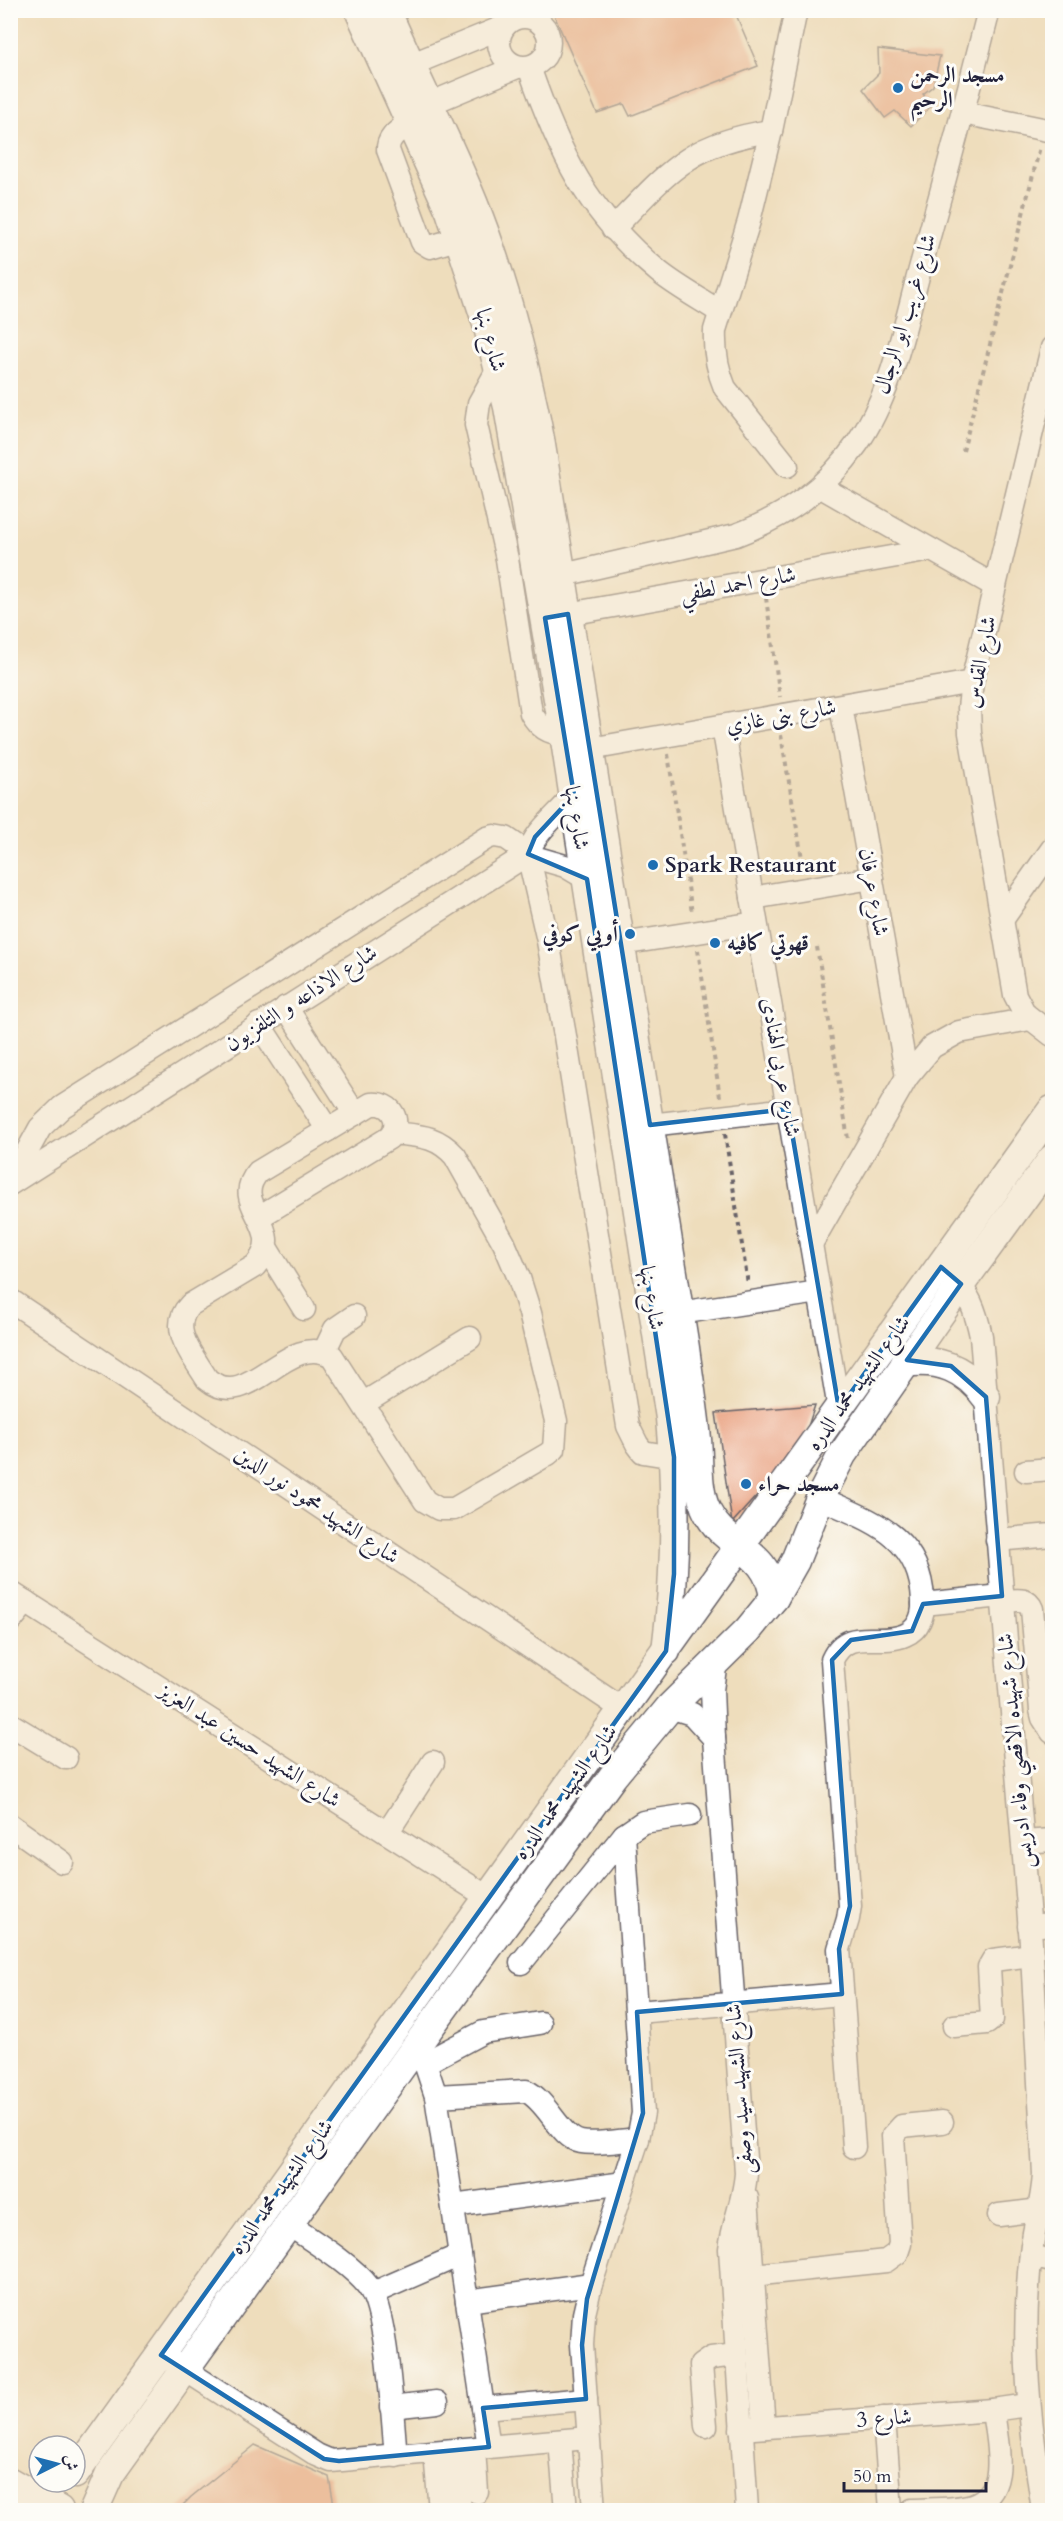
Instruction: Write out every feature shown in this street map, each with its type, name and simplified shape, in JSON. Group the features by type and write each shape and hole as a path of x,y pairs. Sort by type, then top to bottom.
{"main road":[{"name":"شارع بنها","path":"360,10 472,201 512,318 540,439 550,578"},
{"name":"شارع بنها","path":"386,10 410,65 419,113 499,367 550,578 556,616 564,734 665,1379 674,1456 676,1496 674,1574 666,1651"},
{"name":"شارع بنها","path":"556,616 590,749 695,1421 700,1494 715,1525 754,1556 764,1568 771,1583 774,1598"},
{"name":"شارع الشهيد محمد الدره","path":"87,2460 173,2362 291,2205 419,2056 613,1776 670,1707 748,1630 774,1598 795,1561 820,1498 842,1455 904,1364 951,1276 1053,1110"},
{"name":"شارع الشهيد محمد الدره","path":"94,2511 110,2474 173,2362 291,2205 489,1898 839,1409 1052,1159"},
{"path":"904,1364 920,1361 951,1366 965,1374 986,1397"},
{"path":"589,1759 613,1776"},
{"path":"10,2482 53,2507 61,2494"}],"street":[{"path":"787,466 725,388 719,375 714,344 720,312 749,221 796,10"},
{"name":"شارع غريب ابو الرجال","path":"550,578 736,535 782,515 821,487 859,441 886,384 900,343 989,10"},
{"path":"410,65 507,19 523,17 535,19 544,27 549,39 548,52 540,62 523,67 419,113"},
{"path":"507,19 498,38 500,51 506,61 523,67 551,129 583,190 613,229 660,273 720,312"},
{"path":"963,113 1049,130"},
{"path":"613,229 666,174 686,159 726,139 771,130"},
{"name":"شارع القدس","path":"1053,348 972,682 969,708 970,733 1015,995 1020,1008 1030,1019 1053,1035"},
{"path":"499,367 479,403 476,424 507,559 531,712 545,730 552,734 564,734"},
{"path":"821,487 995,586"},
{"name":"شارع احمد لطفي","path":"556,616 931,550"},
{"name":"شارع بنى غازي","path":"590,749 972,682"},
{"name":"شارع عرفان","path":"842,706 907,1077"},
{"name":"شارع عربى الهنادى","path":"723,726 839,1409"},
{"name":"شارع الاذاعه و التلفزيون","path":"10,1184 528,854 535,837 558,816 574,795"},
{"path":"10,1184 40,1128 62,1107 487,838 494,836 506,838 539,860 565,866 587,879"},
{"path":"1002,920 1053,849"},
{"path":"528,854 549,941 566,1036 628,1426 636,1444 643,1452 674,1456"},
{"path":"752,898 872,878"},
{"path":"621,944 756,922"},
{"path":"286,1007 355,1114"},
{"path":"811,1244 907,1077 932,1047 951,1035 968,1029 1030,1019"},
{"path":"259,1024 328,1130"},
{"path":"259,1217 389,1138 396,1127 394,1114 384,1105 371,1104 258,1172 253,1178 248,1193 267,1238 267,1248 304,1309"},
{"path":"650,1125 788,1109"},
{"path":"267,1248 255,1266 190,1305 183,1312 180,1329 183,1338 212,1383 226,1389 241,1387 299,1353 307,1350 324,1352 338,1362 425,1501 439,1509 454,1509 554,1449 556,1420 530,1313 504,1243 454,1156 445,1145 433,1138 393,1133"},
{"name":"شارع شهيده الاقصي وفاء ادريس","path":"951,1276 968,1297 978,1323 1032,1955 1044,2152 1040,2210 1042,2258 1026,2315 1028,2405 1046,2507"},
{"path":"679,1313 819,1292"},
{"name":"شارع الشهيد محمود نور الدين","path":"10,1300 624,1710"},
{"path":"324,1352 335,1329 354,1316"},
{"path":"364,1403 470,1338"},
{"path":"1026,1471 1053,1469"},
{"path":"820,1498 874,1522 899,1540 916,1565 922,1580 923,1604 919,1623 912,1631 903,1636 851,1640 836,1651 832,1660 849,1906 848,1919 839,1949 854,2147"},
{"path":"997,1540 1053,1535"},
{"path":"10,1622 18,1597"},
{"name":"شارع الشهيد حسين عبد العزيز","path":"18,1597 489,1898"},
{"path":"923,1604 1002,1599 1026,1601 1032,1610 1043,1619 1041,1710 1043,1718 1053,1732"},
{"name":"شارع الشهيد سيد وصفى","path":"716,1660 712,1690 714,1738 746,2185 735,2218 730,2248 747,2511"},
{"path":"670,1707 692,1714 714,1738"},
{"path":"14,1733 66,1758"},
{"path":"387,1833 433,1762"},
{"path":"520,1963 624,1835 643,1822 690,1815"},
{"path":"10,1825 62,1862"},
{"path":"594,2511 582,2345 584,2314 591,2284 638,2139 644,2100 624,1835"},
{"path":"1023,1842 1053,1840"},
{"path":"1029,1926 1053,1924"},
{"path":"954,2026 987,2023 992,2019 989,1967 993,1960 1032,1955"},
{"path":"637,2012 842,1995"},
{"path":"440,2511 463,2450 483,2408 436,2096 419,2056 483,2032 540,2023"},
{"path":"436,2096 526,2091 535,2096 570,2135 580,2142 638,2139"},
{"path":"753,2275 886,2261 894,2257 900,2244 893,2136 902,2126 942,2122"},
{"path":"453,2206 624,2183"},
{"path":"746,2185 764,2427"},
{"path":"291,2205 373,2293 381,2319 396,2456"},
{"path":"999,2215 1040,2210"},
{"path":"373,2293 460,2255"},
{"path":"467,2301 591,2284"},
{"path":"706,2426 701,2365 711,2358 736,2355"},
{"path":"173,2362 324,2458 339,2461 588,2438"},
{"path":"483,2408 585,2399"},
{"path":"391,2407 437,2403"},
{"name":"شارع 3","path":"741,2428 993,2410 1028,2405"},
{"path":"912,2511 970,2506 981,2502 990,2494 999,2473 993,2410"},
{"path":"884,2418 891,2511"},
{"path":"560,2441 566,2511"},
{"path":"463,2450 477,2492"},
{"path":"460,2511 463,2450"}],"path":[{"path":"963,451 1049,130"},
{"path":"763,579 780,716 807,889"},
{"path":"665,736 695,932"},
{"path":"817,947 853,1172"}],"highlighted area":[{"path":"568,614 650,1125 788,1109 839,1409 941,1267 961,1284 907,1360 951,1366 986,1397 1002,1596 923,1604 912,1631 851,1640 832,1660 850,1906 839,1949 842,1994 637,2012 643,2113 587,2299 582,2345 586,2399 483,2408 489,2447 339,2461 324,2459 161,2355 666,1651 674,1574 674,1457 587,879 528,854 535,837 574,795 545,618"}],"building":[{"path":"552,10 734,10 758,66 630,116 624,104 597,113"},
{"name":"مسجد الرحمن الرحيم","path":"878,49 940,56 933,86 923,94 931,106 911,126 895,111 885,118 863,89 879,73"},
{"name":"مسجد حراء","path":"815,1405 802,1445 732,1523 716,1413"},
{"path":"255,2445 329,2477 335,2510 178,2510"}],"place":[{"name":"مسجد الرحمن الرحيم","path":"898,88"},
{"name":"Spark Restaurant","path":"653,865"},
{"name":"أويي كوفي","path":"630,934"},
{"name":"قهوتي كافيه","path":"715,943"},
{"name":"مسجد حراء","path":"746,1484"}]}
